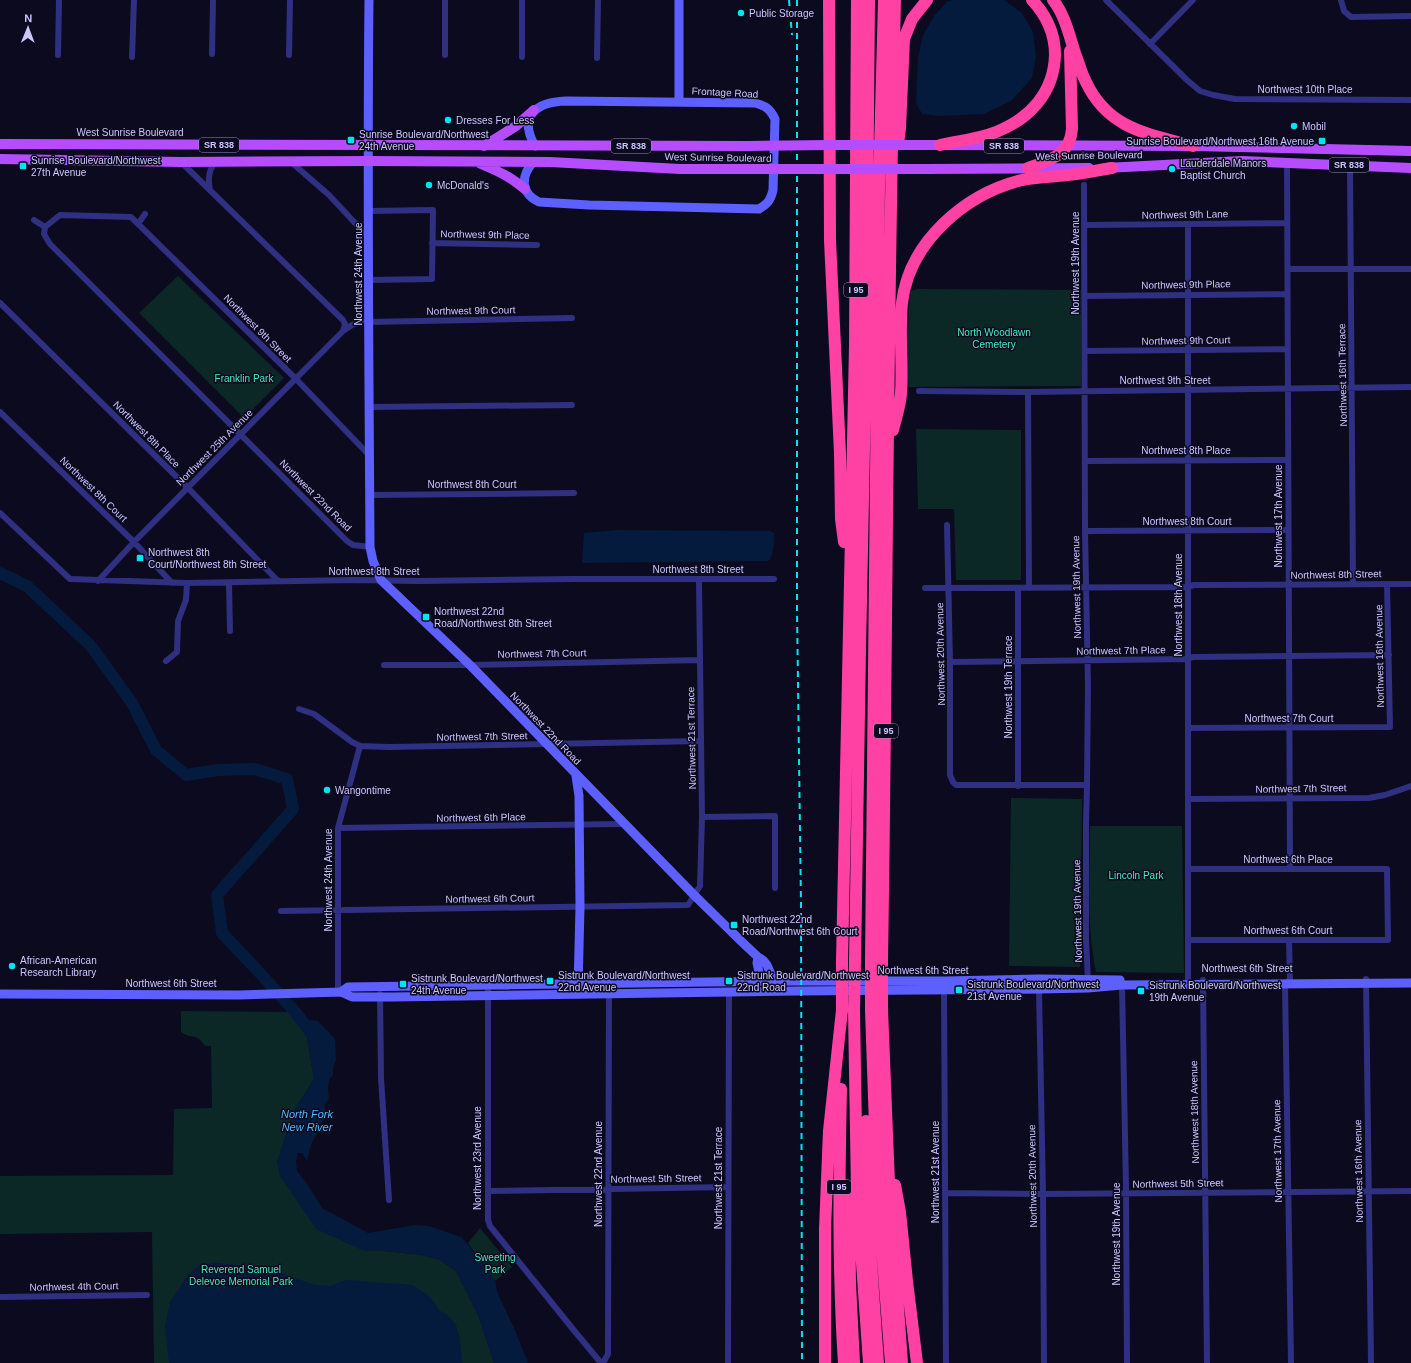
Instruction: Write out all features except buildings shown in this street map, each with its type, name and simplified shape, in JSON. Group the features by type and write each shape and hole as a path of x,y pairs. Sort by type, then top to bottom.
{"highway":[{"path":"829,0 830,262 840,453 841,519 849,581"},
{"name":"I 95","path":"844,1363 839,1231 848,1010 842,961 856,308 858,0"},
{"path":"825,1363 825,1229 829,1139 855,961 859,657 867,316 870,0"},
{"path":"876,961 875,649 878,295 884,0"},
{"name":"I 95","path":"895,0 890,185 887,599 876,961 876,1010 887,1134 890,1214 902,1363"},
{"path":"890,185 900,128 904,39 912,19 927,0"},
{"path":"940,145 989,134 1008,126 1028,114 1043,96 1052,75 1054,44 1051,30 1045,17 1032,0"},
{"path":"1053,0 1060,12 1086,82 1099,103 1112,116 1126,126 1193,146"},
{"path":"1028,168 1053,158 1068,146 1072,129 1069,36"},
{"path":"888,456 901,395 902,314 904,295 913,268 930,239 947,221 966,205 980,196 1005,185 1029,179 1069,175 1112,168"},
{"path":"848,1010 852,1027 849,1208 850,1283 854,1363"},
{"path":"848,1010 859,1244 868,1363"},
{"path":"876,1010 871,1034 867,1075 868,1200 878,1363"},
{"path":"871,1034 879,1208 891,1363"},
{"path":"887,1134 900,1212 917,1363"}],"main road":[{"path":"483,146 516,126 534,110"},
{"name":"West Sunrise Boulevard","path":"0,144 368,146 748,146 830,144 1193,146 1411,151"},
{"name":"West Sunrise Boulevard","path":"0,159 181,162 533,162 680,169 830,170 1112,168 1242,161 1411,168"},
{"path":"474,162 502,173 525,189"}],"street":[{"path":"58,0 58,55"},
{"path":"132,57 134,0"},
{"path":"212,54 213,0"},
{"path":"289,55 290,0"},
{"name":"Northwest 24th Avenue","path":"369,0 368,280 366,322 370,407 370,547"},
{"path":"445,0 445,55"},
{"path":"522,0 522,57"},
{"path":"597,58 598,0"},
{"path":"679,0 679,101"},
{"path":"1106,0 1150,44 1193,0"},
{"path":"1341,0 1344,11 1351,17 1411,16"},
{"name":"Northwest 10th Place","path":"1150,44 1200,91 1213,95 1235,99 1411,100"},
{"name":"Frontage Road","path":"525,189 532,199 539,202 759,209 766,205 772,198 774,190 775,119 771,111 766,106 755,103 679,101 557,102 542,105 534,110"},
{"path":"534,110 528,125 528,130 529,137 535,146"},
{"path":"181,162 343,320 344,329"},
{"path":"210,190 209,181 211,166 216,162"},
{"path":"290,162 329,195 368,237"},
{"path":"525,189 525,176 528,168 533,162"},
{"name":"Northwest 17th Avenue","path":"1287,163 1290,868"},
{"name":"Northwest 16th Terrace","path":"1350,165 1353,584"},
{"name":"Northwest 19th Avenue","path":"1084,185 1087,660 1086,938 1088,984"},
{"name":"Northwest 9th Place","path":"368,211 433,210 432,279 368,280"},
{"path":"138,224 145,214"},
{"name":"Northwest 9th Street","path":"45,227 60,215 131,217 296,379 369,455"},
{"path":"34,220 45,227"},
{"name":"Northwest 9th Lane","path":"1084,225 1287,223"},
{"name":"Northwest 18th Avenue","path":"1188,224 1188,982"},
{"name":"Northwest 22nd Road","path":"45,227 44,234 50,244 347,541 353,545 370,547 373,561 381,580 470,665 576,776 694,895 758,957 763,960 767,965 774,981"},
{"name":"Northwest 9th Place","path":"432,243 537,245"},
{"path":"1288,269 1411,269"},
{"name":"Northwest 9th Place","path":"1085,296 1287,294"},
{"name":"Northwest 8th Place","path":"0,303 188,488 278,581"},
{"name":"Northwest 9th Court","path":"344,329 352,325 366,322 572,318"},
{"path":"343,320 366,322"},
{"name":"Northwest 25th Avenue","path":"98,581 134,542 344,329"},
{"name":"Northwest 9th Court","path":"1085,352 1288,349"},
{"name":"Northwest 9th Street","path":"919,391 1028,392 1352,387 1411,388"},
{"path":"1028,392 1029,588"},
{"path":"370,407 572,405"},
{"name":"Northwest 8th Court","path":"0,412 134,542 172,583"},
{"name":"Northwest 8th Place","path":"1085,461 1288,460"},
{"name":"Northwest 8th Court","path":"370,495 574,493"},
{"name":"Northwest 8th Street","path":"0,513 70,579 172,583 381,580 774,579"},
{"name":"Northwest 20th Avenue","path":"947,525 950,662 950,775 956,785 1018,786"},
{"name":"Northwest 8th Court","path":"1085,531 1288,530"},
{"name":"Northwest 21st Terrace","path":"694,895 700,886 702,817 699,580"},
{"path":"166,661 176,652 178,621 186,600 187,583"},
{"path":"229,583 230,631"},
{"name":"Northwest 16th Avenue","path":"1387,584 1390,727"},
{"name":"Northwest 8th Street","path":"925,588 1086,588 1411,584"},
{"name":"Northwest 19th Terrace","path":"1018,588 1018,786"},
{"name":"Northwest 7th Place","path":"950,662 1389,655"},
{"name":"Northwest 7th Court","path":"384,665 470,665 700,660"},
{"name":"Northwest 7th Street","path":"299,709 314,714 348,740 360,746 389,747 701,741"},
{"name":"Northwest 7th Court","path":"1188,728 1390,727"},
{"name":"Northwest 24th Avenue","path":"340,992 338,828 360,746"},
{"path":"576,776 579,796 580,907 578,994"},
{"path":"1018,786 1087,785"},
{"path":"579,796 586,786"},
{"name":"Northwest 7th Street","path":"1188,799 1369,798 1384,795 1411,786"},
{"path":"702,817 776,816 775,888"},
{"name":"Northwest 6th Place","path":"338,828 579,826 624,824"},
{"name":"Northwest 6th Place","path":"1188,869 1387,869 1388,940"},
{"name":"Northwest 6th Court","path":"281,911 688,905 694,895"},
{"name":"Northwest 6th Court","path":"1188,940 1388,940"},
{"name":"Northwest 17th Avenue","path":"1289,940 1287,982 1291,1363"},
{"path":"758,957 756,963 761,981"},
{"name":"Northwest 6th Street","path":"340,992 348,987 761,981 945,985 1039,989 1088,984 1366,981 1411,978"},
{"name":"Northwest 6th Street","path":"0,994 238,995 340,992 352,997 488,996 729,992 945,985 1039,979 1088,984 1122,985 1188,982"},
{"name":"Northwest 16th Avenue","path":"1366,981 1371,1363"},
{"name":"Northwest 6th Street","path":"1366,981 1411,983"},
{"name":"Northwest 18th Avenue","path":"1203,982 1207,1363"},
{"name":"Northwest 22nd Avenue","path":"602,1363 608,1354 609,984"},
{"name":"Northwest 21st Avenue","path":"945,985 946,1363"},
{"name":"Northwest 19th Avenue","path":"1122,985 1126,1193 1127,1363"},
{"name":"Northwest 23rd Avenue","path":"488,986 488,1220 490,1226 602,1363"},
{"path":"380,987 381,1078 389,1200"},
{"name":"Northwest 20th Avenue","path":"1039,989 1043,1194 1044,1363"},
{"name":"Northwest 21st Terrace","path":"728,1363 729,992"},
{"name":"Northwest 5th Street","path":"488,1191 728,1187"},
{"name":"Northwest 5th Street","path":"945,1193 1043,1194 1411,1191"},
{"name":"Northwest 4th Court","path":"0,1297 147,1295"}],"green space":[{"name":"Franklin Park","path":"178,276 284,378 244,418 139,313"},
{"name":"North Woodlawn Cemetery","path":"917,289 1081,290 1081,386 906,387 909,308 911,291"},
{"path":"916,429 1021,430 1021,580 956,580 954,509 918,509"},
{"path":"1011,798 1082,799 1080,967 1009,966"},
{"name":"Lincoln Park","path":"1090,826 1182,826 1184,973 1096,972 1090,918"},
{"name":"Reverend Samuel Delevoe Memorial Park","path":"181,1011 292,1012 307,1037 314,1079 294,1111 277,1162 362,1250 422,1255 440,1260 456,1271 478,1315 494,1363 154,1363 152,1232 0,1234 0,1176 173,1175 174,1109 212,1108 211,1046 205,1046 199,1039 181,1032"},
{"name":"Sweeting Park","path":"480,1228 512,1267 495,1281 468,1243"}],"water":[{"path":"952,0 1004,0 1022,13 1033,32 1036,56 1032,78 1011,101 984,114 939,116 922,114 916,103 918,57 923,35 934,16 947,2"},
{"path":"618,530 770,531 774,533 774,547 770,560 767,561 582,562 584,533"},
{"path":"309,1020 318,1021 335,1039 336,1060 333,1068 333,1075 329,1080 329,1099 325,1104 325,1116 311,1145 307,1161 302,1153 298,1153 296,1161 297,1171 308,1185 322,1208 368,1233 415,1225 429,1226 461,1237 495,1281 498,1294 515,1330 528,1363 494,1363 478,1315 456,1271 440,1260 422,1255 362,1250 316,1229 280,1176 277,1162 294,1111 314,1079 307,1037 301,1028"},
{"path":"216,1263 261,1267 315,1285 330,1286 346,1280 413,1285 430,1297 440,1311 447,1314 456,1325 460,1338 462,1363 169,1363 165,1326 170,1302 188,1275 200,1265"}],"waterway":[{"name":"North Fork New River","path":"0,573 27,586 91,646 132,703 156,750 186,775 218,770 255,769 287,779 293,809 217,895 222,933 296,1013 315,1038"}],"railway":[{"path":"789,0 792,35"},
{"path":"797,0 797,610 801,904 802,1363"}],"place":[{"name":"Public Storage","path":"741,13"},
{"name":"Dresses For Less","path":"448,120"},
{"name":"Mobil","path":"1294,126"},
{"name":"Sunrise Boulevard/Northwest 24th Avenue","path":"351,140"},
{"name":"Sunrise Boulevard/Northwest 16th Avenue","path":"1322,141"},
{"name":"Sunrise Boulevard/Northwest 27th Avenue","path":"23,166"},
{"name":"Lauderdale Manors Baptist Church","path":"1172,169"},
{"name":"McDonald's","path":"429,185"},
{"name":"Northwest 8th Court/Northwest 8th Street","path":"140,558"},
{"name":"Northwest 22nd Road/Northwest 8th Street","path":"426,617"},
{"name":"Wangontime","path":"327,790"},
{"name":"Northwest 22nd Road/Northwest 6th Court","path":"734,925"},
{"name":"African-American Research Library","path":"12,966"},
{"name":"Sistrunk Boulevard/Northwest 22nd Avenue","path":"550,981"},
{"name":"Sistrunk Boulevard/Northwest 22nd Road","path":"729,981"},
{"name":"Sistrunk Boulevard/Northwest 24th Avenue","path":"403,984"},
{"name":"Sistrunk Boulevard/Northwest 21st Avenue","path":"959,990"},
{"name":"Sistrunk Boulevard/Northwest 19th Avenue","path":"1141,991"}]}
